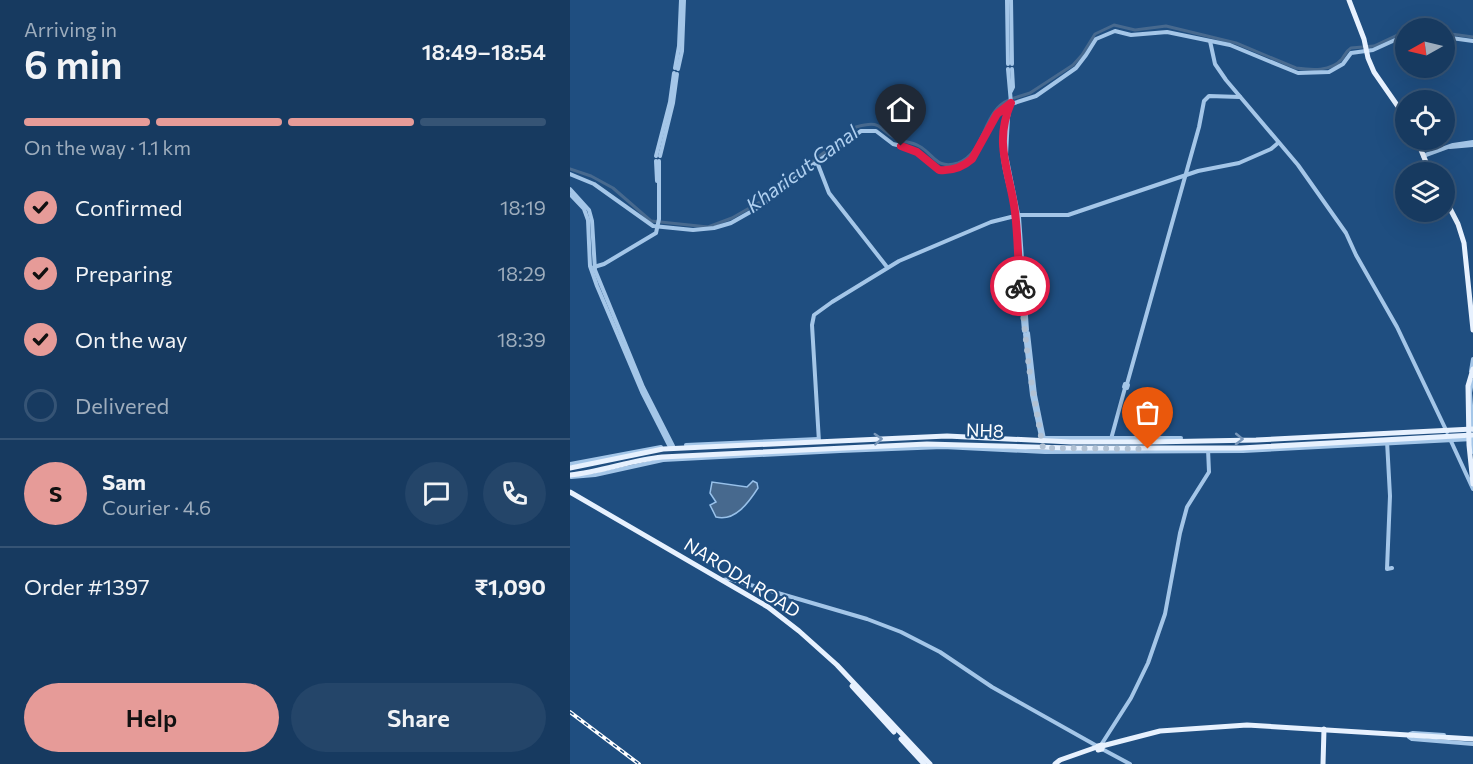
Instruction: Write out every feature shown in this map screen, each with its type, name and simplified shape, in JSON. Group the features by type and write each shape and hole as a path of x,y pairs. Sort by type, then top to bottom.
{"main road":[{"path":"1350,0 1376,71 1395,100"},
{"path":"1421,150 1426,162"},
{"path":"1455,218 1464,243 1473,327"},
{"path":"1473,373 1469,387 1473,476"},
{"path":"1473,373 1468,386 1469,445 1473,489"},
{"name":"NH8","path":"570,466 599,463 635,453 671,447 941,435 1043,440 1256,440 1445,430 1471,434"},
{"name":"NH8","path":"570,476 646,461 927,444 1208,450 1387,442 1450,438 1471,434"},
{"name":"NARODA ROAD","path":"570,493 799,631 924,764"},
{"name":"NARODA ROAD","path":"593,507 768,607 837,665 930,764"},
{"path":"1057,764 1060,760 1100,747 1160,733 1247,727 1473,740"},
{"path":"1323,764 1324,730"}],"street":[{"path":"592,266 648,237 657,227 659,219 658,158 683,44 682,0"},
{"path":"1009,0 1011,103 1006,155 1017,216 1017,250 1034,395 1045,448"},
{"path":"570,174 594,184 650,225 704,230 731,223 772,199 855,134 872,129 893,144 913,149 939,170 952,169 967,163 972,159 997,114 1011,103 1036,96 1076,68 1096,39 1115,31 1131,35 1167,32 1210,41 1236,47 1298,73 1329,72 1343,64 1351,53 1395,39"},
{"path":"1455,39 1473,41"},
{"path":"1210,41 1217,67 1307,177 1346,233 1397,327 1473,489"},
{"path":"1181,438 1111,440 1203,103 1215,97 1240,97"},
{"path":"819,440 814,315 885,268 973,229 1017,216 1068,215 1198,171 1239,163 1271,149 1279,142"},
{"path":"1423,156 1449,147 1473,144"},
{"path":"817,162 829,193 885,268"},
{"path":"570,189 589,210 592,221 592,266"},
{"path":"570,194 584,209 588,220 592,266 642,392 671,447"},
{"path":"1472,334 1473,327"},
{"path":"1473,359 1466,386 1473,452"},
{"path":"1473,373 1470,393 1473,489"},
{"path":"1100,747 1131,698 1148,663 1165,614 1187,507 1209,472 1206,440"},
{"path":"1387,442 1390,496 1387,569 1392,568"},
{"path":"646,461 942,447 1045,452 1208,450"},
{"path":"720,580 730,579 867,619 901,632 940,652 994,688 1130,764"}],"water":[{"path":"753,481 757,483 758,488 741,510 729,517 716,517 710,505 716,502 710,493 712,482 747,487"}],"waterway":[{"name":"Kharicut Canal","path":"1014,98 1030,93 1073,65 1095,34 1114,25 1135,30 1166,26 1236,43 1296,68 1314,69 1332,66 1351,48 1374,46 1395,36"},
{"name":"Kharicut Canal","path":"1455,35 1473,37"},
{"name":"Kharicut Canal","path":"570,169 591,176 613,188 651,221 708,227 732,218 767,198 856,127 876,125 897,139 919,146 940,163 951,165 958,163 974,150 994,113 1000,105 1009,100"}],"railway":[{"path":"570,712 639,764"}],"way so far":[{"path":"1020,286 1035,411 1043,448 1148,449"}],"route":[{"path":"901,146 917,152 939,170 952,169 972,159 997,114 1011,103 1003,125 1002,151 1016,214 1020,286"}]}
